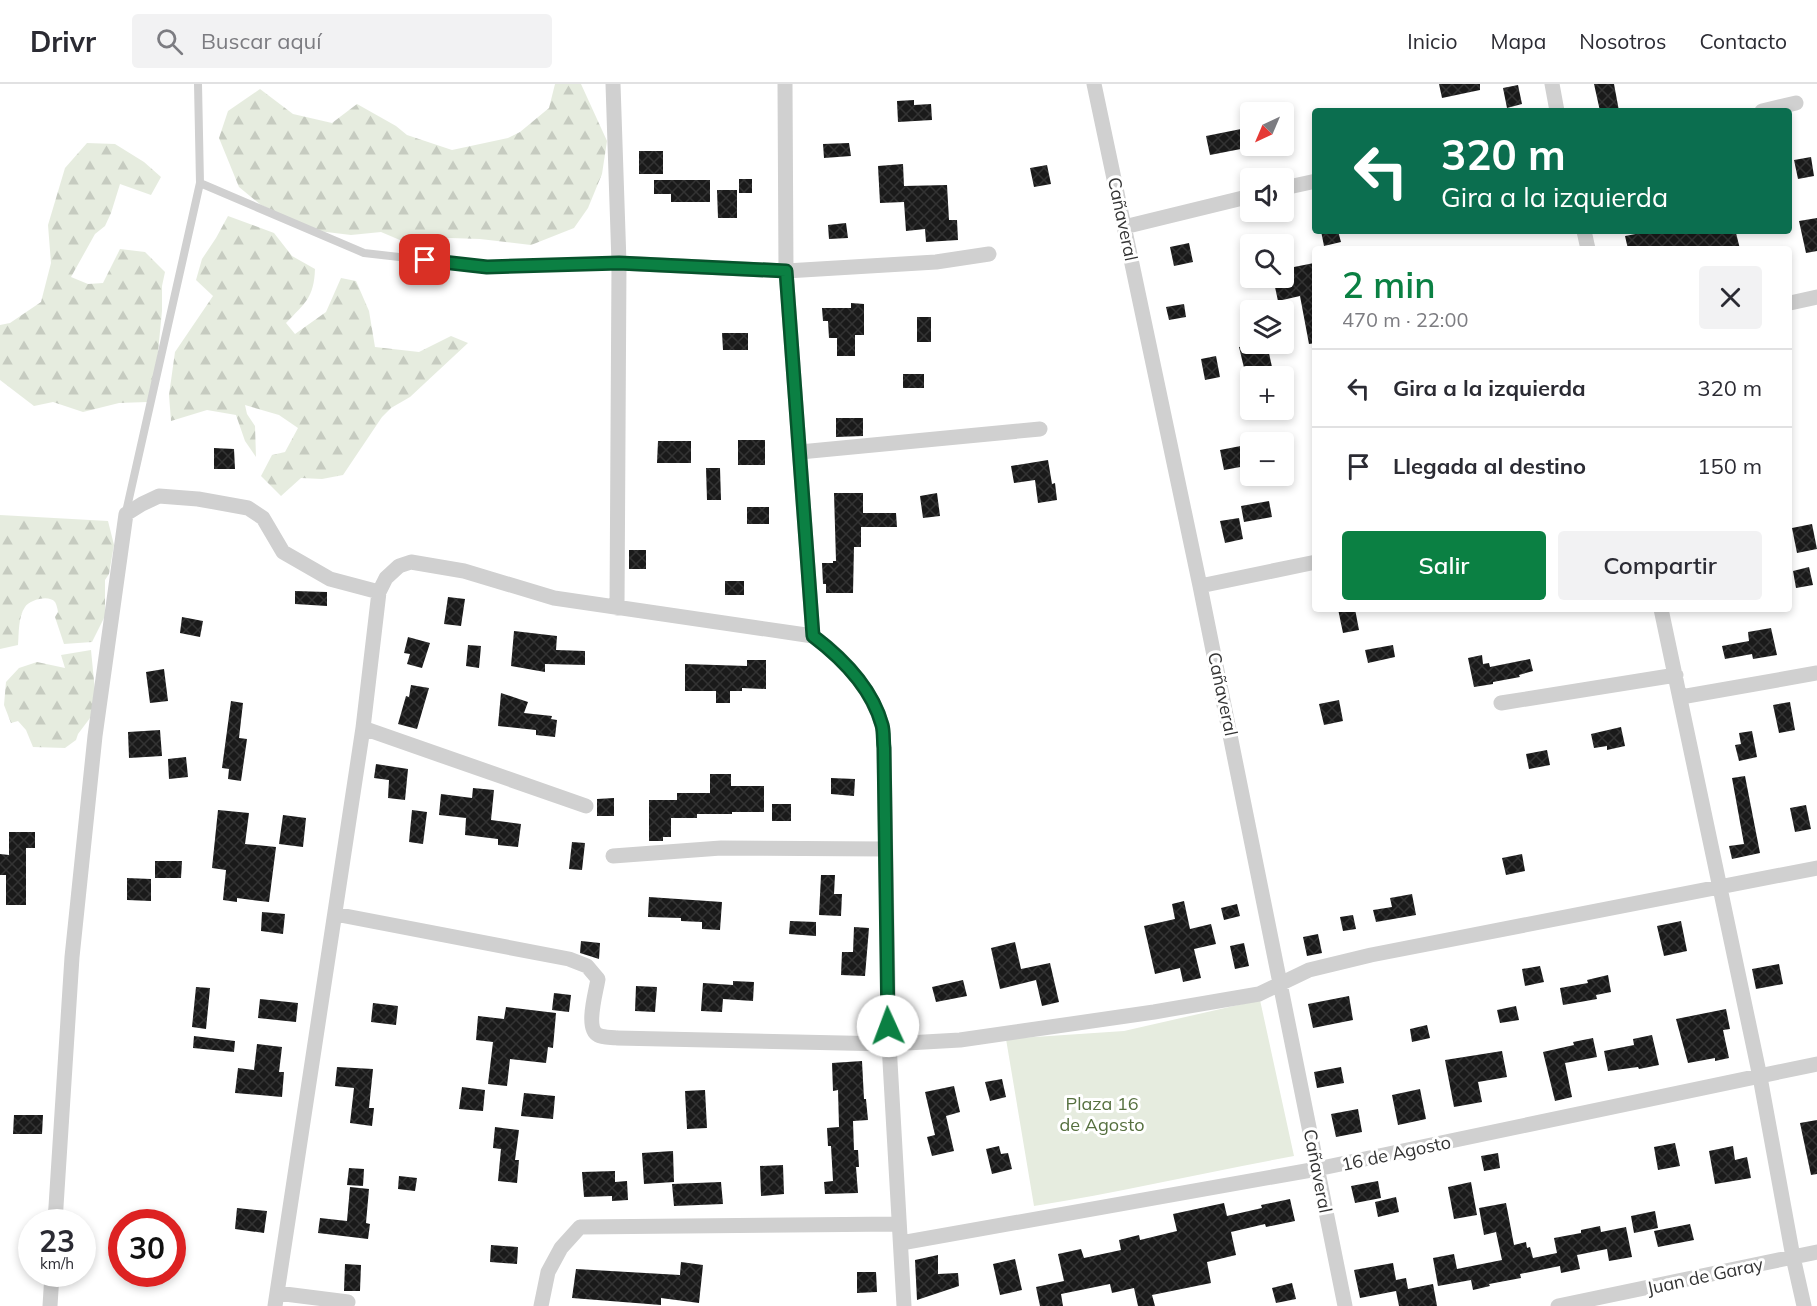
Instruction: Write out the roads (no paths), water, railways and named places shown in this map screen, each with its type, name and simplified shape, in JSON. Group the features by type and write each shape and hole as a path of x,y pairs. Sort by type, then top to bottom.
{"street":[{"path":"613,84 619,263 617,608"},
{"path":"785,84 786,271 813,636"},
{"name":"Cañaveral","path":"1094,84 1282,985 1345,1306"},
{"path":"1552,84 1556,108"},
{"path":"1775,108 1796,103"},
{"path":"1294,186 1312,182"},
{"path":"1124,227 1240,199"},
{"path":"619,263 786,271 936,262 989,254"},
{"path":"1792,303 1817,297"},
{"path":"800,452 1040,429"},
{"path":"56,1209 72,957 95,736 126,514 159,496 198,499 248,508 263,518 283,552 330,579 379,592"},
{"path":"348,1302 276,1300 363,728 379,592 386,578 399,566 411,562 465,571 554,598 813,636 838,655 869,694 882,725 884,748 889,1044 904,1306"},
{"path":"1200,586 1312,563"},
{"path":"1662,612 1760,1077 1804,1306"},
{"path":"1681,697 1817,673"},
{"path":"1501,703 1676,675"},
{"path":"363,728 586,806"},
{"path":"613,856 721,848 885,849"},
{"path":"335,914 569,959 587,966 598,980 591,1020 592,1029 598,1035 617,1038 889,1044 960,1040 1154,1012 1259,994 1282,985 1309,970 1371,955 1817,868"},
{"name":"16 de Agosto","path":"901,1243 1317,1169 1817,1064"},
{"path":"541,1306 548,1272 561,1248 580,1227 899,1224"},
{"name":"Juan de Garay","path":"1558,1306 1817,1252"},
{"path":"50,1306 51,1287"}],"lane":[{"path":"126,514 200,183 198,84"},
{"path":"200,183 364,253 487,267 619,263"}],"park label":[{"name":"Plaza 16 de Agosto","path":"1102,1113"}]}
